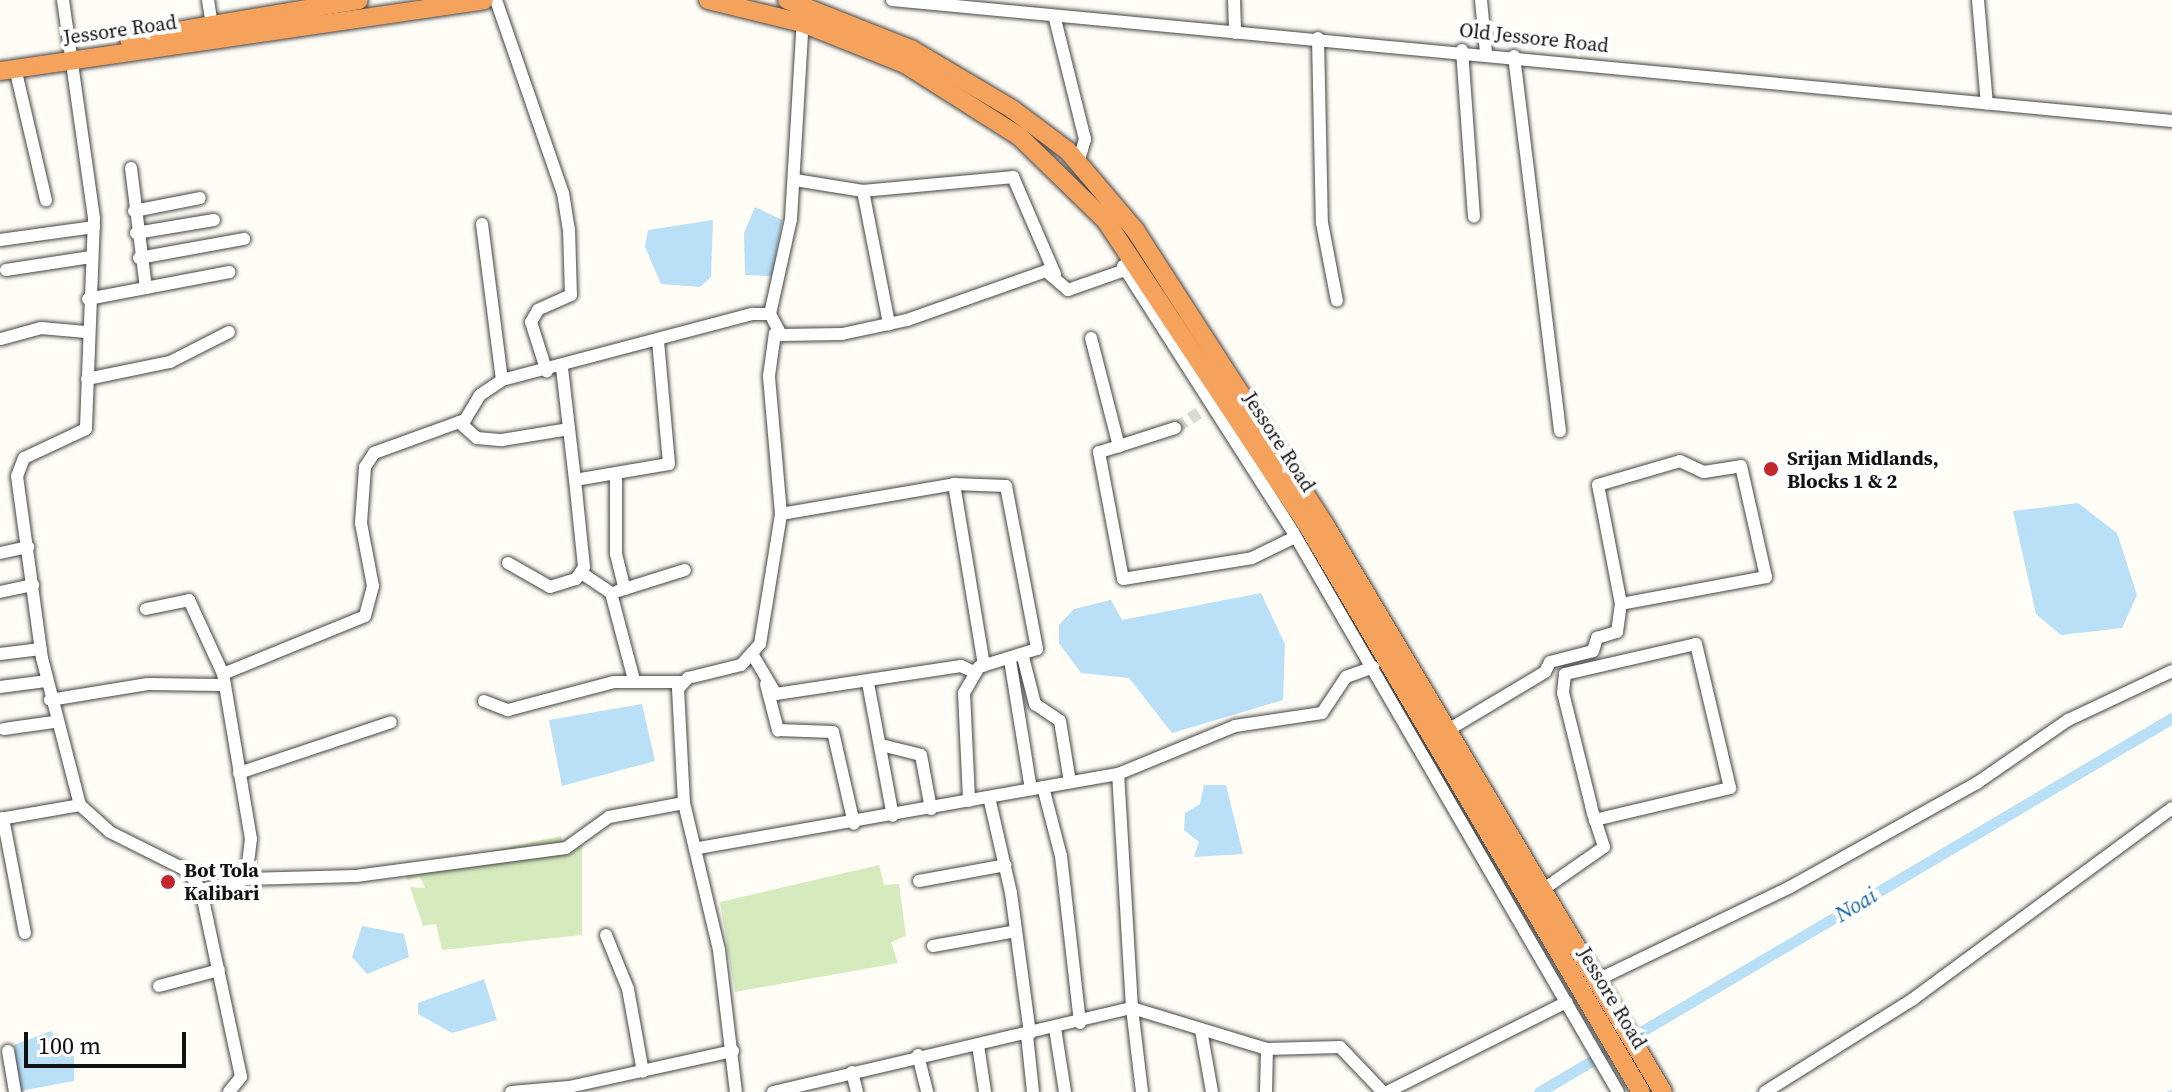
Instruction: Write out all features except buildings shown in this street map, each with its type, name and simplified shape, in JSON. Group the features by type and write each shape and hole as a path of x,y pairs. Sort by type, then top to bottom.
{"highway":[{"name":"Jessore Road","path":"5,66 359,0"},
{"name":"Jessore Road","path":"75,54 484,0"},
{"path":"708,0 800,7 1012,109 1078,164 1161,267 1448,730 1541,891 1586,984 1608,997 1636,1064 1663,1092"},
{"name":"Jessore Road","path":"908,57 1040,152 1117,236 1346,607 1636,1064 1641,1092"}],"street":[{"path":"63,0 75,54 94,227 86,332 86,429 24,458 17,476 46,681 54,722 80,805 110,832 188,871 201,890 244,1092"},
{"path":"208,0 212,26"},
{"path":"496,0 567,217 571,295 538,310 531,322 547,372"},
{"name":"Old Jessore Road","path":"892,0 1055,19 1462,50 2172,121"},
{"path":"1234,0 1235,33"},
{"path":"1481,0 1486,53"},
{"path":"1978,0 1987,104"},
{"path":"800,7 795,180 770,314 775,333 769,376 781,514 754,657 766,684 778,730 833,732 854,824"},
{"path":"1055,19 1085,139 1078,164"},
{"path":"1318,38 1322,223 1337,301"},
{"path":"1462,50 1474,217"},
{"path":"1514,56 1560,431"},
{"path":"5,66 46,200"},
{"path":"131,168 139,258 146,288"},
{"path":"795,180 863,191 1013,177 1055,274 1068,290 1125,270"},
{"path":"863,191 889,324"},
{"path":"134,211 200,198"},
{"path":"136,233 214,220"},
{"path":"482,224 502,380"},
{"path":"0,240 94,227"},
{"path":"1117,236 1125,270 1295,537 1346,607 1373,667 1618,1092"},
{"path":"139,258 244,239"},
{"path":"6,270 91,257"},
{"path":"88,299 229,272"},
{"path":"775,333 842,334 889,324 1055,274"},
{"path":"50,700 148,684 222,680 359,623 373,586 361,523 369,457 459,422 502,380 547,372 770,314"},
{"path":"1,339 41,328 86,332"},
{"path":"87,379 170,362 229,332"},
{"path":"1091,338 1119,446"},
{"path":"575,480 660,470 672,457 658,341"},
{"path":"562,368 583,574"},
{"path":"1199,413 1210,405"},
{"path":"459,422 477,438 494,440 569,429"},
{"path":"1175,428 1099,452 1123,579 1252,558 1295,537"},
{"path":"1448,730 1545,672 1550,662 1597,649 1597,638 1617,632 1621,604 1598,485 1680,461 1704,472 1741,466 1766,577 1621,604"},
{"path":"616,474 616,554 625,589"},
{"path":"766,684 788,694 961,666 979,669 1035,653 1038,640 1010,493 998,482 954,484 781,514"},
{"path":"954,484 979,669 960,713 969,801"},
{"path":"0,553 28,547"},
{"path":"508,563 550,587 583,574"},
{"path":"611,593 685,570"},
{"path":"583,574 611,593 634,680"},
{"path":"0,592 33,585"},
{"path":"146,609 189,600 222,680 251,839 246,879"},
{"path":"1541,891 1602,852 1563,693 1565,674 1696,644 1730,788 1595,820"},
{"path":"0,654 41,649"},
{"path":"484,701 508,710 634,680 682,682 754,657"},
{"path":"1017,659 1035,704 1060,721 1070,782"},
{"path":"1017,659 1037,788 1061,856 1080,1023"},
{"path":"698,848 854,824 1118,774 1235,726 1322,713 1346,677 1373,667"},
{"path":"1558,988 1586,984 1790,887 1977,783 2068,720 2172,671"},
{"path":"0,687 46,681"},
{"path":"682,682 677,699 684,803 698,848 733,1051 736,1092"},
{"path":"868,683 893,816"},
{"path":"4,729 54,722"},
{"path":"239,773 391,722"},
{"path":"881,745 921,755 931,809"},
{"path":"1118,774 1132,1008 1142,1092"},
{"path":"989,797 1006,865 1016,931 1033,1092"},
{"path":"201,890 246,879 356,876 566,848 609,817 684,803"},
{"path":"25,933 2,818 80,805"},
{"path":"1765,1092 1913,999 2172,808"},
{"path":"919,881 1006,865"},
{"path":"933,946 1016,931"},
{"path":"606,935 614,971 628,989 643,1072"},
{"path":"159,986 219,970"},
{"path":"773,1092 918,1055 1080,1023 1132,1008 1267,1049 1340,1047 1385,1092 1567,1002"},
{"path":"1055,1028 1065,1092"},
{"path":"1201,1030 1212,1092"},
{"path":"978,1045 985,1092"},
{"path":"1266,1092 1267,1049"},
{"path":"8,1051 15,1092"},
{"path":"511,1092 579,1088 733,1051"},
{"path":"918,1055 927,1092"},
{"path":"852,1072 857,1092"},
{"path":"229,1092 241,1077"}],"green space":[{"path":"561,836 563,844 582,843 582,935 442,950 436,924 423,926 410,887 425,888 420,877 407,880 407,869"},
{"path":"879,865 884,885 899,884 906,936 891,942 898,963 735,992 720,902"}],"water":[{"path":"755,207 782,220 772,276 745,275 744,233"},
{"path":"713,220 711,277 700,287 661,284 645,247 648,230"},
{"path":"2078,503 2117,533 2137,595 2122,628 2061,635 2036,614 2013,511"},
{"path":"1261,593 1285,644 1283,700 1172,733 1129,678 1081,673 1059,643 1059,625 1074,609 1111,600 1122,620"},
{"path":"642,704 655,761 562,786 549,720"},
{"path":"1204,785 1226,785 1243,854 1194,857 1199,842 1184,830 1185,813 1200,804"},
{"path":"362,926 404,934 409,957 367,974 352,957"},
{"path":"484,979 497,1020 452,1033 418,1014 418,1003"},
{"path":"51,1031 74,1057 74,1081 20,1091 14,1045"}],"waterway":[{"name":"Noai","path":"1539,1092 2172,718"},
{"path":"2168,1092 2172,1091"}],"tunnel":[{"path":"1175,428 1199,413"}],"place":[{"name":"Srijan Midlands, Blocks 1 & 2","path":"1771,469"},
{"name":"Bot Tola Kalibari","path":"168,882"}]}
